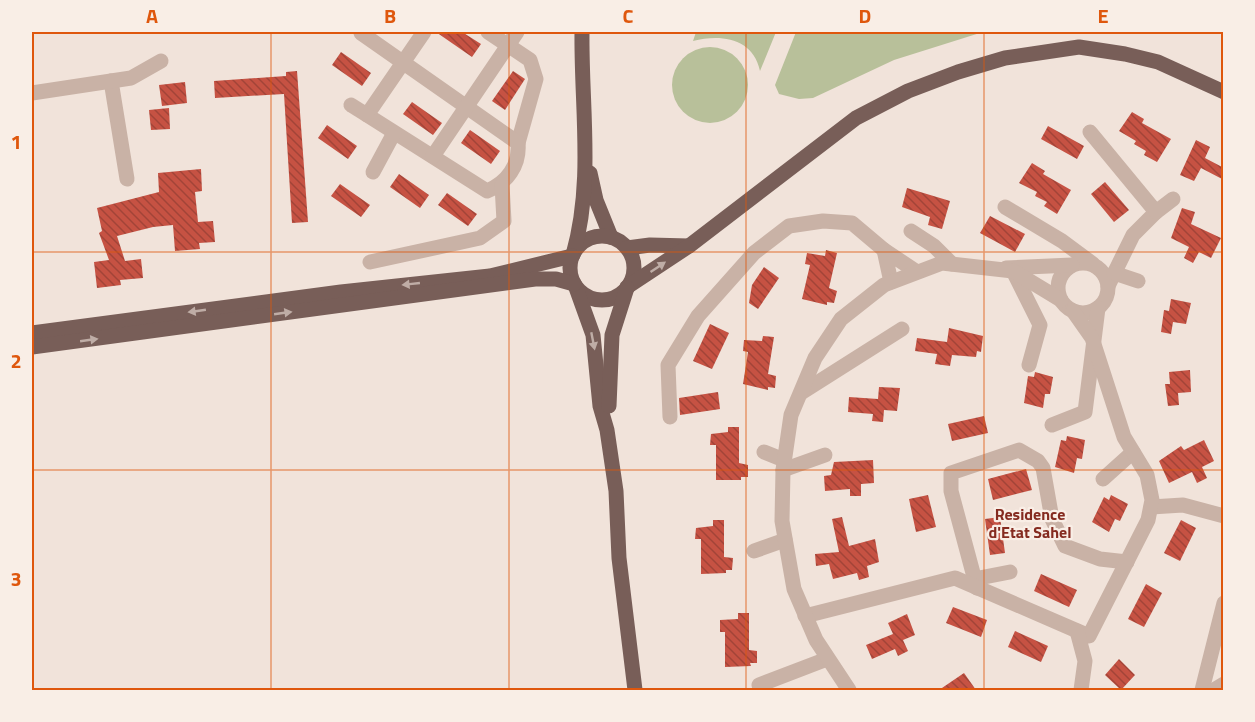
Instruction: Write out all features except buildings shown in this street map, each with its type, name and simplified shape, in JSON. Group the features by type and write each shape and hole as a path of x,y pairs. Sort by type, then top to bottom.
{"main road":[{"path":"582,32 587,161 581,225 572,255 570,275 593,335 600,406 607,430 616,491 619,558 635,690"},
{"path":"32,347 535,279 556,279 574,285 589,298 610,299 689,246 856,118 908,91 1005,58 1079,47 1125,54 1158,62 1224,92"},
{"path":"587,161 596,200 611,237"},
{"path":"32,333 341,292 490,276 572,255 585,241 602,236 611,237 627,248 634,268 612,335 607,430"},
{"path":"627,248 650,245 689,246"}],"street":[{"path":"367,116 424,32"},
{"path":"370,262 480,238 504,221 502,185 519,157 518,143 536,79 530,60 488,32"},
{"path":"433,156 516,32"},
{"path":"362,33 518,143"},
{"path":"32,93 131,78 161,61"},
{"path":"111,81 127,179"},
{"path":"351,105 487,191 502,185"},
{"path":"1090,132 1155,212"},
{"path":"373,172 394,133"},
{"path":"1052,425 1085,412 1092,338 1098,308 1107,294 1111,280 1133,235 1155,212 1173,198"},
{"path":"1005,207 1062,241 1111,280 1138,281"},
{"path":"670,417 668,365 698,316 754,253 789,226 823,221 852,223 884,250 917,272"},
{"path":"911,231 934,246 952,264"},
{"path":"884,250 891,282"},
{"path":"805,616 955,578 976,583 1089,636 1148,520 1151,507 1147,475 1124,437 1092,338 1073,311 1060,300 1013,271 942,263 884,285 841,319 815,358 791,415 784,465 782,522 794,589 805,616 828,659 849,690"},
{"path":"991,268 1088,263 1095,266"},
{"path":"1060,300 1058,292 1060,276 1072,265"},
{"path":"1013,271 1040,325 1029,365"},
{"path":"1073,311 1086,312 1098,308"},
{"path":"801,393 902,329"},
{"path":"976,583 951,491 951,473 1019,450 1038,461 1043,468 1052,519 1065,546 1100,559 1127,562"},
{"path":"764,452 784,465 825,455"},
{"path":"1103,479 1133,452"},
{"path":"1151,507 1183,505 1224,516"},
{"path":"754,551 785,540"},
{"path":"976,583 1010,572"},
{"path":"1202,690 1224,603"},
{"path":"1077,631 1084,661 1081,690"},
{"path":"759,685 828,659"},
{"path":"1214,690 1224,684"}],"green space":[{"path":"696,32 776,32 760,71 751,51 743,45 714,38 693,41"},
{"path":"796,32 983,32 894,60 813,98 799,99 779,94 775,85"},
{"path":"710,47 725,50 737,58 745,70 748,85 745,100 737,112 725,120 710,123 695,120 683,112 675,100 672,85 675,70 683,58 695,50"}],"district":[{"name":"Residence d'Etat Sahel","path":"1030,523"}]}
